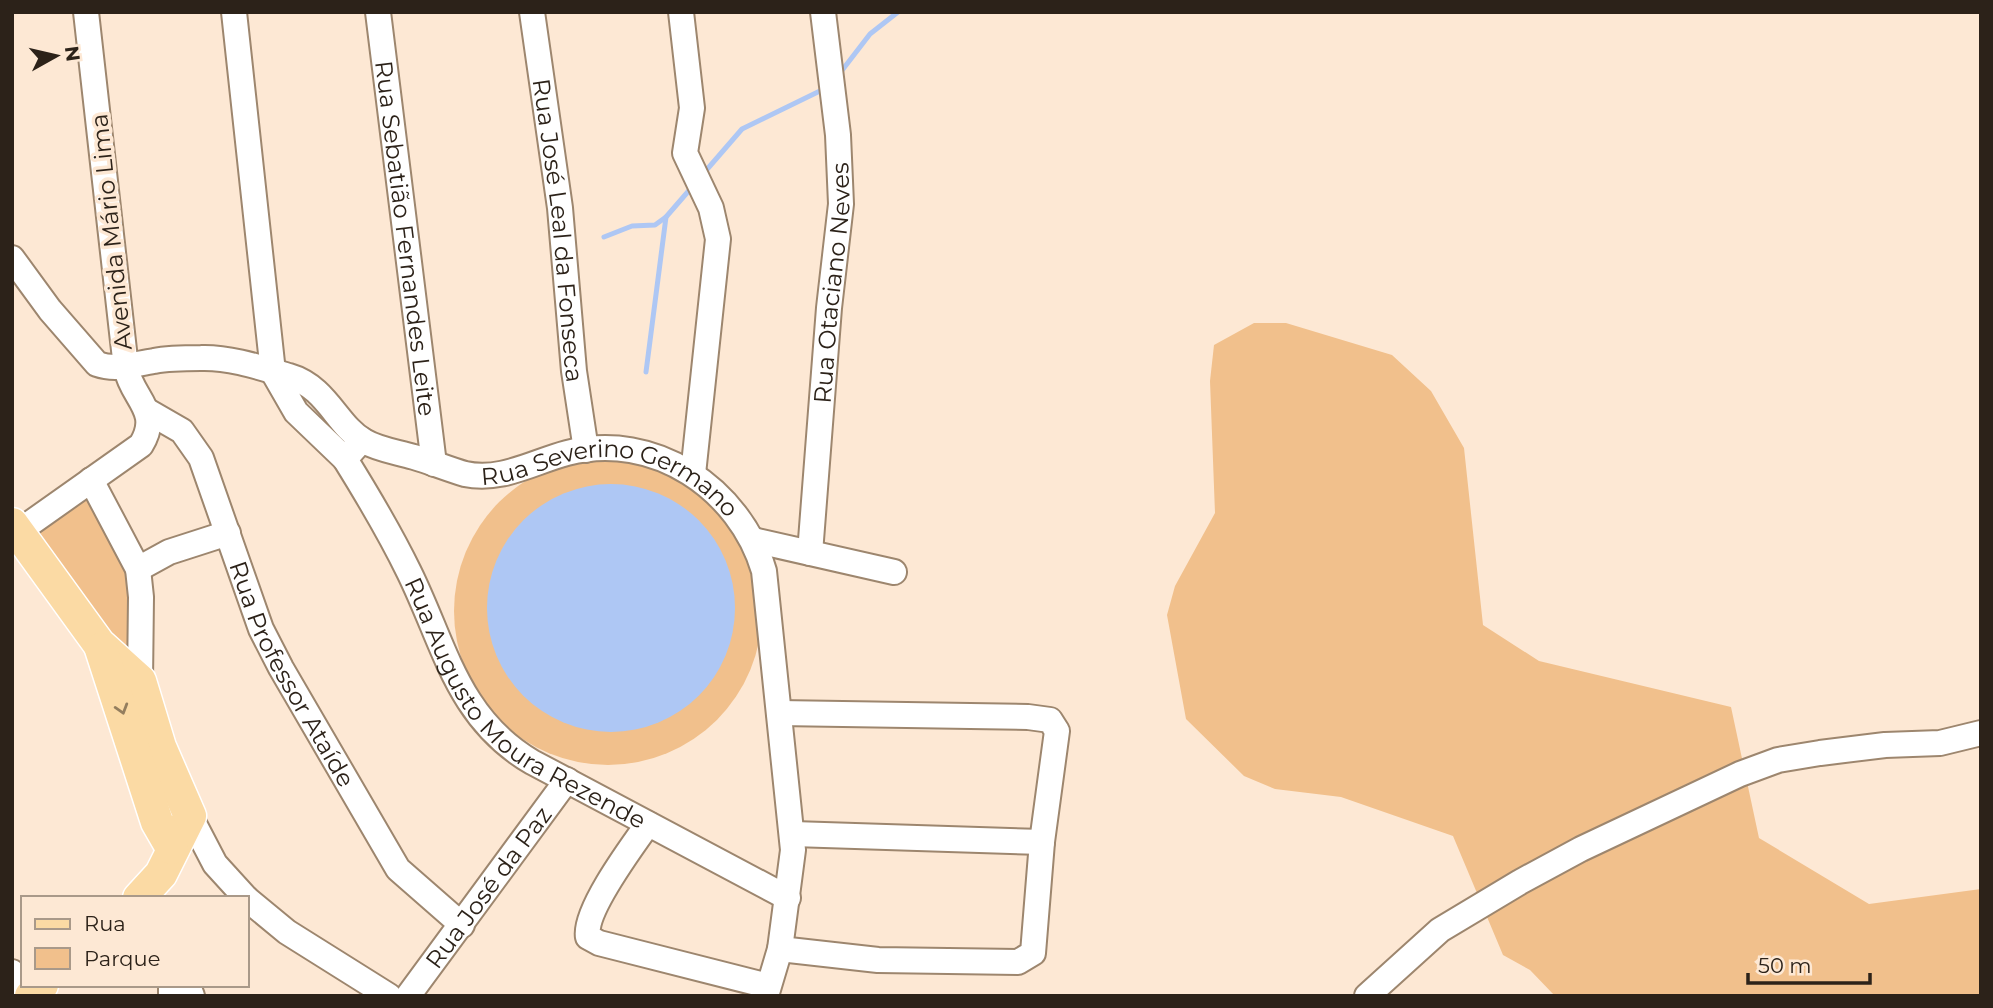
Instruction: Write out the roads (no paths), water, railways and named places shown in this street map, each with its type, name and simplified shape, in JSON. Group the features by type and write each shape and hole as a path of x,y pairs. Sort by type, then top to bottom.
{"main road":[{"path":"15,528 99,644 140,681 160,747 190,816 161,874 146,895"},
{"path":"99,644 157,822 172,848"}],"street":[{"name":"Avenida Mário Lima","path":"86,12 126,368 131,385 149,412"},
{"path":"234,12 274,372"},
{"name":"Rua Sebatião Fernandes Leite","path":"378,12 434,464"},
{"name":"Rua José Leal da Fonseca","path":"532,12 560,208 574,371 586,450"},
{"path":"681,12 692,108 685,147 711,208 718,252 692,474"},
{"name":"Rua Otaciano Neves","path":"810,553 829,308 841,204 838,135 823,12"},
{"path":"12,258 88,357 105,367 126,368 154,361 202,357 224,359 297,379 312,388 362,440 345,459"},
{"name":"Rua Augusto Moura Rezende","path":"274,372 296,412 345,459 406,564 460,686 477,715 508,747 788,898"},
{"path":"15,528 141,445 150,422 149,412"},
{"name":"Rua Professor Ataíde","path":"149,412 176,426 193,446 206,470 270,648 366,818 398,869 462,925"},
{"name":"Rua Severino Germano","path":"362,440 434,464 483,476 505,474 586,450 614,449 646,454 692,474 721,496 753,540 766,582 793,834 788,898 780,949 767,991"},
{"path":"91,480 138,569 142,630 140,681"},
{"path":"138,569 169,552 228,533"},
{"path":"753,540 894,572"},
{"path":"779,713 1042,718 1050,720 1057,731 1042,842 1033,953 1022,960 878,960 780,949"},
{"path":"1367,996 1440,930 1520,882 1593,843 1740,774 1778,760 1885,745 1940,743 1981,733"},
{"name":"Rua José da Paz","path":"408,996 567,780"},
{"path":"190,816 215,864 244,896"},
{"path":"648,824 596,908 588,924 588,937 600,943 767,991"},
{"path":"793,834 1042,842"},
{"path":"172,848 215,864"},
{"path":"248,900 279,927 378,993"},
{"path":"12,972 20,996"}],"water":[{"path":"611,484 647,489 680,505 699,520 714,539 730,572 735,608 730,644 714,677 699,696 680,711 647,727 611,732 575,727 542,711 523,696 508,677 492,644 487,608 492,572 508,539 523,520 542,505 575,489"}],"waterway":[{"path":"840,73 870,34 898,12"},
{"path":"703,174 742,129 824,89"},
{"path":"646,372 666,217 692,187"},
{"path":"604,237 632,226 655,225 666,217"}]}
